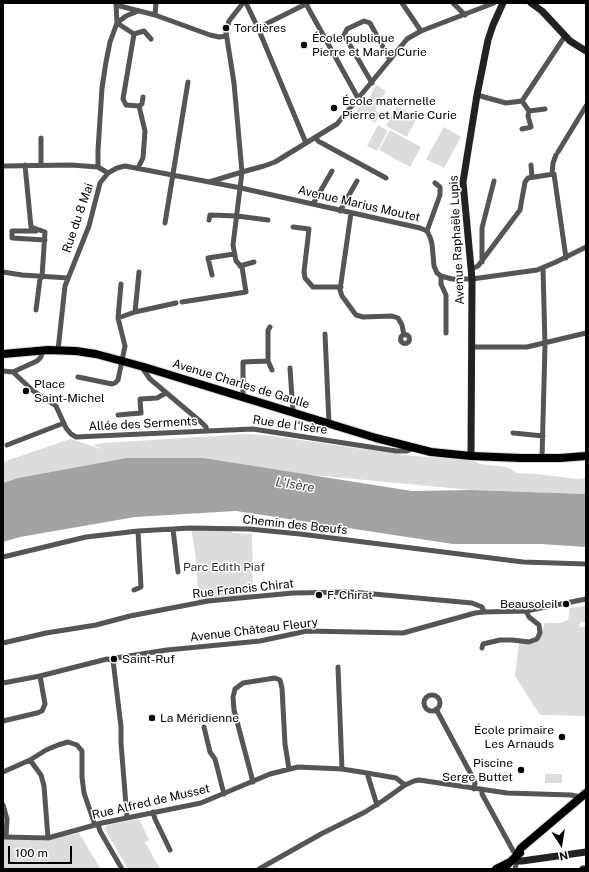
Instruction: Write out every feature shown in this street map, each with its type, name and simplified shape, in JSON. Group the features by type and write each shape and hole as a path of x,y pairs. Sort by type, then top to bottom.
{"main road":[{"name":"Avenue Charles de Gaulle","path":"3,354 42,350 96,354 122,360 329,424 414,448 445,454 542,458 586,456"},
{"path":"496,869 513,864 548,826 585,794"}],"street":[{"path":"154,15 156,3"},
{"path":"118,318 135,312 179,302 246,292 242,267 236,261 233,245 242,172 234,83 226,36 226,28 229,21 243,3"},
{"path":"246,3 306,142"},
{"path":"258,28 307,3 358,98"},
{"path":"402,3 421,32"},
{"path":"452,3 465,15"},
{"path":"208,182 274,162 337,124 407,39 494,3"},
{"name":"Avenue Raphaële Lupis","path":"471,456 472,279 463,182 477,95 488,40 503,3"},
{"path":"531,3 542,11 570,41 586,51"},
{"path":"98,167 98,150 106,62 110,42 117,23 116,4 154,15 210,35 218,37 226,36"},
{"path":"117,23 126,16 138,11"},
{"path":"372,83 344,35 347,29 364,21 370,23 390,60"},
{"path":"117,23 134,34 144,31 151,39"},
{"path":"134,34 123,99 126,105 139,106"},
{"path":"477,95 506,103 522,101 565,36"},
{"path":"165,223 188,82"},
{"path":"139,106 142,104 143,97"},
{"path":"522,101 529,111 528,116 531,127 522,129"},
{"path":"138,168 143,158 145,131 139,106"},
{"path":"566,258 554,174 552,174 553,163 557,153 586,106"},
{"path":"529,111 546,109"},
{"path":"316,137 318,141 386,178"},
{"path":"41,138 41,164"},
{"path":"3,166 41,164 71,165 98,167 108,173"},
{"path":"25,165 31,227 45,232 42,277 40,279 36,310"},
{"path":"531,165 532,177"},
{"name":"Rue du 8 Mai","path":"58,350 68,278 89,226 100,183 108,173 125,166 208,182"},
{"path":"313,204 332,171"},
{"path":"471,269 478,266 482,262 520,210 525,182 528,178 552,174"},
{"path":"340,210 357,181"},
{"path":"482,262 482,228 494,181"},
{"name":"Avenue Marius Moutet","path":"208,182 340,210 420,228 427,231 432,244 435,270 441,276 441,284 446,294 446,333"},
{"path":"427,231 440,195 440,187 435,183"},
{"path":"351,213 341,287 342,296 356,315 363,317 392,316 398,318 402,325 404,335"},
{"path":"210,220 210,215 237,216 268,220"},
{"path":"293,227 309,229 304,272 305,278 313,287 341,287"},
{"path":"40,230 12,231 12,238 45,240"},
{"path":"441,276 452,279 472,279 530,272 566,258 586,247"},
{"path":"212,275 208,258 234,254"},
{"path":"240,266 254,262"},
{"path":"542,458 545,343 543,268"},
{"path":"3,272 42,277 68,278"},
{"path":"135,312 138,272"},
{"path":"78,377 112,384 118,380 125,346 118,318 121,284"},
{"path":"270,327 268,330 268,361 272,370"},
{"path":"472,347 522,348 586,333"},
{"path":"325,334 329,424"},
{"path":"3,371 14,372 39,359 41,357 42,350"},
{"path":"243,397 243,362 268,361"},
{"path":"144,367 146,374 201,422 206,427 207,431"},
{"path":"290,368 293,412"},
{"name":"Allée des Serments","path":"14,372 32,390 55,405 59,410 66,428 76,437 207,431"},
{"path":"118,414 141,413 140,399 157,398 166,393"},
{"path":"7,445 64,423"},
{"name":"Rue de l'Isère","path":"207,431 253,429 396,451 407,451 414,448"},
{"path":"513,433 543,436"},
{"name":"Chemin des Bœufs","path":"3,557 86,537 138,531 190,528 264,530 523,562 586,564"},
{"path":"173,529 178,572"},
{"path":"134,590 141,587 138,531"},
{"name":"Rue Francis Chirat","path":"3,643 208,601 293,593 352,592 472,603 482,607 484,612"},
{"name":"Avenue Château Fleury","path":"3,683 40,676 107,659 113,660 116,658 167,650 260,641 307,631 403,633 484,612 526,611 586,599"},
{"path":"482,648 483,644 500,640 529,642 537,639 540,633 539,625 529,617 526,611"},
{"path":"113,660 121,727 127,818"},
{"path":"338,668 342,769"},
{"path":"3,721 37,713 42,710 45,704 40,676"},
{"path":"253,782 234,710 233,697 235,689 243,683 275,678 280,680 282,688 284,744 290,769"},
{"path":"436,709 474,778 474,789"},
{"path":"204,727 210,752 215,759 224,794"},
{"path":"3,772 58,745 68,742 77,745 82,751 82,777 84,793 96,825 122,869"},
{"path":"30,760 40,775 44,786 48,838"},
{"name":"Rue Alfred de Musset","path":"5,837 48,838 96,825 201,803 274,773 302,767 342,769 396,778 405,785"},
{"path":"367,773 376,805"},
{"path":"259,869 376,805 405,785 418,780 482,791 571,795 585,794"},
{"path":"482,791 513,864 522,861 586,852"},
{"path":"3,805 7,819 5,837"},
{"path":"154,812 155,819 170,850"}],"green space":[{"path":"376,85 386,91 375,110 380,114 375,123 356,112 361,103 365,105"},
{"path":"397,106 417,117 407,137 386,126"},
{"path":"378,125 388,131 377,151 367,146"},
{"path":"444,127 461,137 444,168 426,159"},
{"path":"390,130 421,147 410,167 379,150"},
{"path":"246,434 272,436 405,455 474,461 480,464 507,467 517,473 577,479 586,478 586,494 471,490 132,458 18,478 3,483 3,462 70,439 105,450 93,445 104,443"},
{"name":"Parc Edith Piaf","path":"191,529 232,530 232,533 252,534 253,594 199,601 195,551"},
{"path":"586,606 586,622 580,622 579,627 586,627 586,716 540,715 515,676 519,643 540,637 545,623 560,623 568,620 570,608"},
{"path":"545,774 562,774 562,783 545,783"},
{"path":"139,819 149,840 145,842 160,869 128,869 105,829 107,825"},
{"path":"79,833 100,868 3,869 3,839 46,841"}],"water":[{"name":"L'Isère","path":"127,458 203,458 412,491 471,490 586,494 586,547 541,544 453,544 236,511 135,517 20,537 3,542 3,483 18,478"}],"place":[{"name":"Tordières","path":"226,28"},
{"name":"École publique Pierre et Marie Curie","path":"304,45"},
{"name":"École maternelle Pierre et Marie Curie","path":"334,108"},
{"name":"Place Saint-Michel","path":"26,391"},
{"name":"F. Chirat","path":"319,595"},
{"name":"Beausoleil","path":"566,604"},
{"name":"Saint-Ruf","path":"114,659"},
{"name":"La Méridienne","path":"152,718"},
{"name":"École primaire Les Arnauds","path":"562,737"},
{"name":"Piscine Serge Buttet","path":"521,770"}]}
